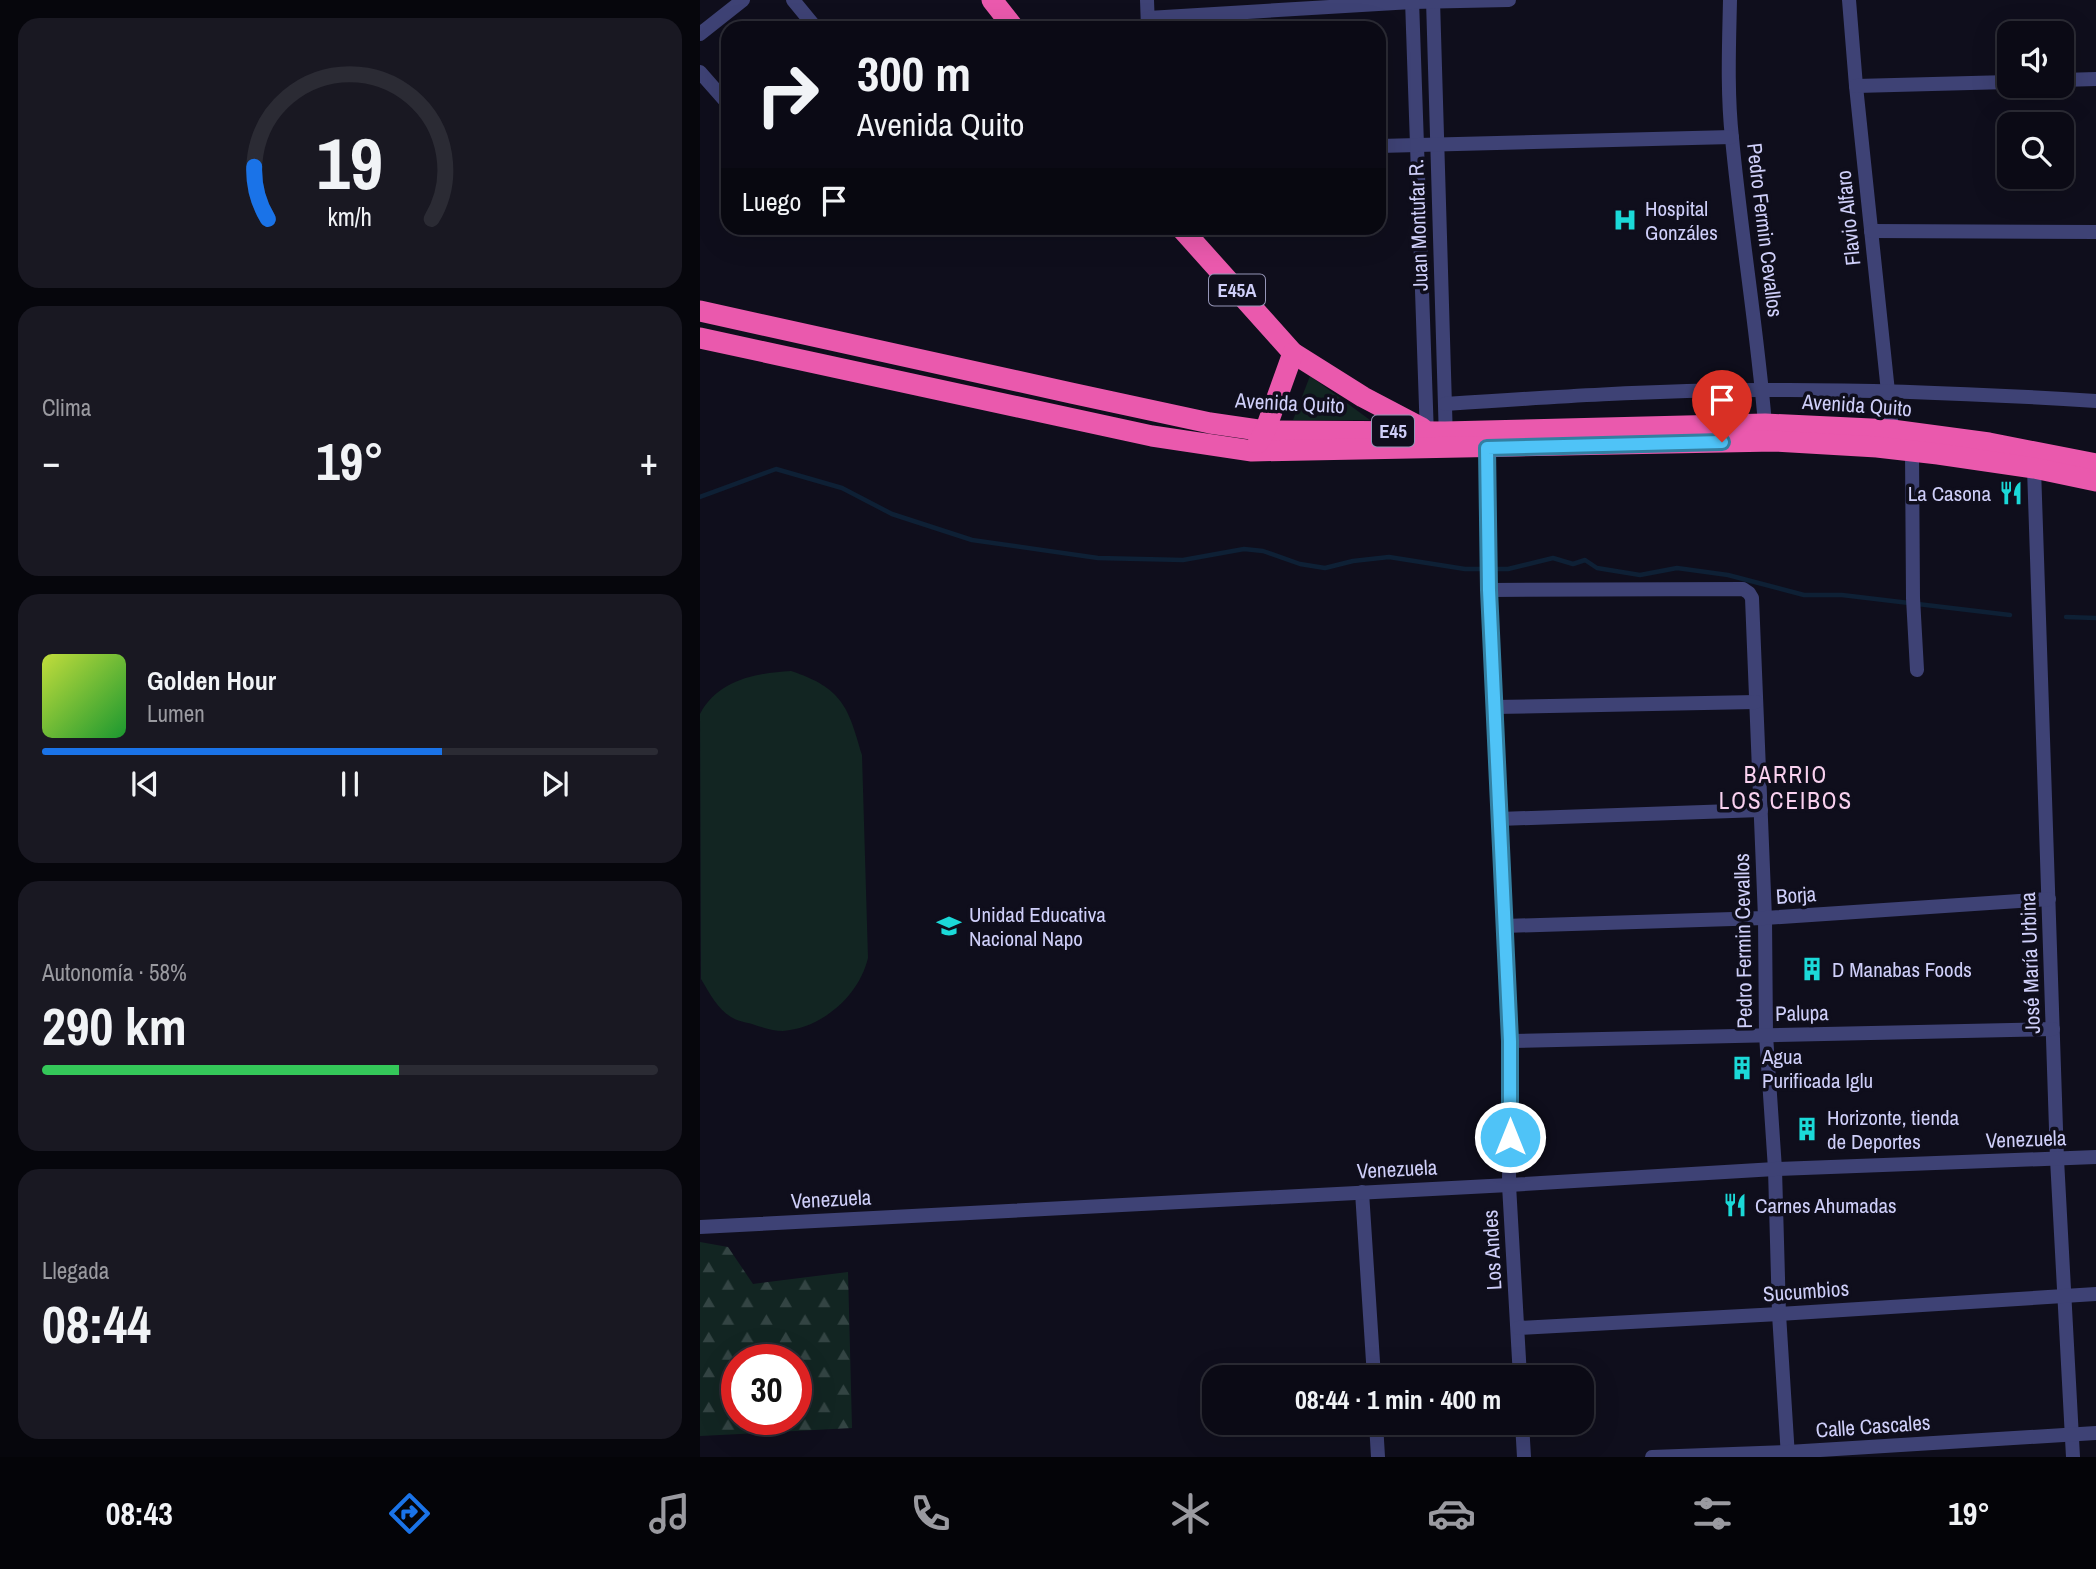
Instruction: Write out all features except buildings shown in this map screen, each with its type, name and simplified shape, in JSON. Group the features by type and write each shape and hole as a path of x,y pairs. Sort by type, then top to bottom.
{"highway":[{"path":"992,0 1008,21"},
{"name":"E45A","path":"1187,235 1293,354 1436,440"},
{"name":"Avenida Quito","path":"700,311 1058,391 1210,423 1265,431 1436,440 1487,448 1774,441 1912,451 2035,468 2096,481"},
{"name":"Avenida Quito","path":"700,338 1152,436 1252,451 1765,424 1892,430 1989,443 2096,464"},
{"path":"1252,451 1265,431 1293,354"}],"street":[{"path":"700,34 743,0"},
{"path":"793,0 810,21"},
{"path":"1147,0 1148,21"},
{"path":"1172,21 1412,1 1509,0"},
{"name":"Pedro Fermin Cevallos","path":"1730,0 1732,137 1757,332 1765,424"},
{"name":"Flavio Alfaro","path":"1849,0 1892,430"},
{"name":"Juan Montufar R.","path":"1412,1 1417,145 1436,440"},
{"name":"Juan Montufar R.","path":"1433,1 1445,404 1436,440"},
{"path":"700,72 721,96"},
{"path":"2074,80 2096,79"},
{"path":"1856,86 1997,82"},
{"path":"1386,146 1732,137"},
{"path":"1871,231 2096,232"},
{"path":"1445,404 1602,394 1762,390 1888,391 2096,401"},
{"name":"Los Andes","path":"1487,448 1489,587 1510,1041 1510,1185 1520,1365"},
{"path":"1912,451 1913,605 1917,670"},
{"name":"José María Urbina","path":"2035,468 2057,1159 2073,1457"},
{"name":"Pedro Fermin Cevallos","path":"1489,587 1743,589 1752,598 1765,918 1766,1035 1788,1455"},
{"path":"1494,707 1756,702"},
{"path":"1499,819 1760,810"},
{"name":"Borja","path":"1504,926 1765,918 2049,899"},
{"name":"Palupa","path":"1510,1041 2053,1029"},
{"name":"Venezuela","path":"700,1227 1775,1169 2096,1157"},
{"path":"1362,1192 1373,1365"},
{"name":"Sucumbios","path":"1518,1328 2096,1294"},
{"name":"Calle Cascales","path":"1652,1457 1788,1455 2096,1433"},
{"path":"1377,1435 1378,1457"},
{"path":"1523,1435 1524,1457"}],"green space":[{"path":"1310,376 1370,420 1293,420"},
{"path":"791,671 822,684 840,701 847,711 862,755 868,958 856,985 837,1008 811,1024 783,1031 767,1029 731,1017 718,1005 701,979 700,714 717,693 739,680"},
{"path":"700,1242 728,1247 753,1284 848,1272 852,1428 812,1430 812,1344 721,1344 721,1435 700,1436"}],"waterway":[{"path":"700,497 776,469 842,488 892,514 972,540 1098,558 1183,560 1244,549 1263,551 1300,564 1325,568 1353,561 1389,557 1465,569 1508,569 1553,558 1573,564 1585,560 1597,568 1640,575 1677,568 1728,575 1804,595 1842,595 2010,615"},
{"path":"2066,617 2096,618"}],"place":[{"name":"Hospital Gonzáles","path":"1625,220"},
{"name":"La Casona","path":"2011,493"},
{"name":"Unidad Educativa Nacional Napo","path":"949,926"},
{"name":"D Manabas Foods","path":"1812,969"},
{"name":"Agua Purificada Iglu","path":"1742,1068"},
{"name":"Horizonte, tienda de Deportes","path":"1807,1129"},
{"name":"Carnes Ahumadas","path":"1735,1205"}],"district":[{"name":"BARRIO LOS CEIBOS","path":"1786,787"}],"route":[{"path":"1510,1137 1510,1041 1489,590 1487,448 1722,442"}]}
